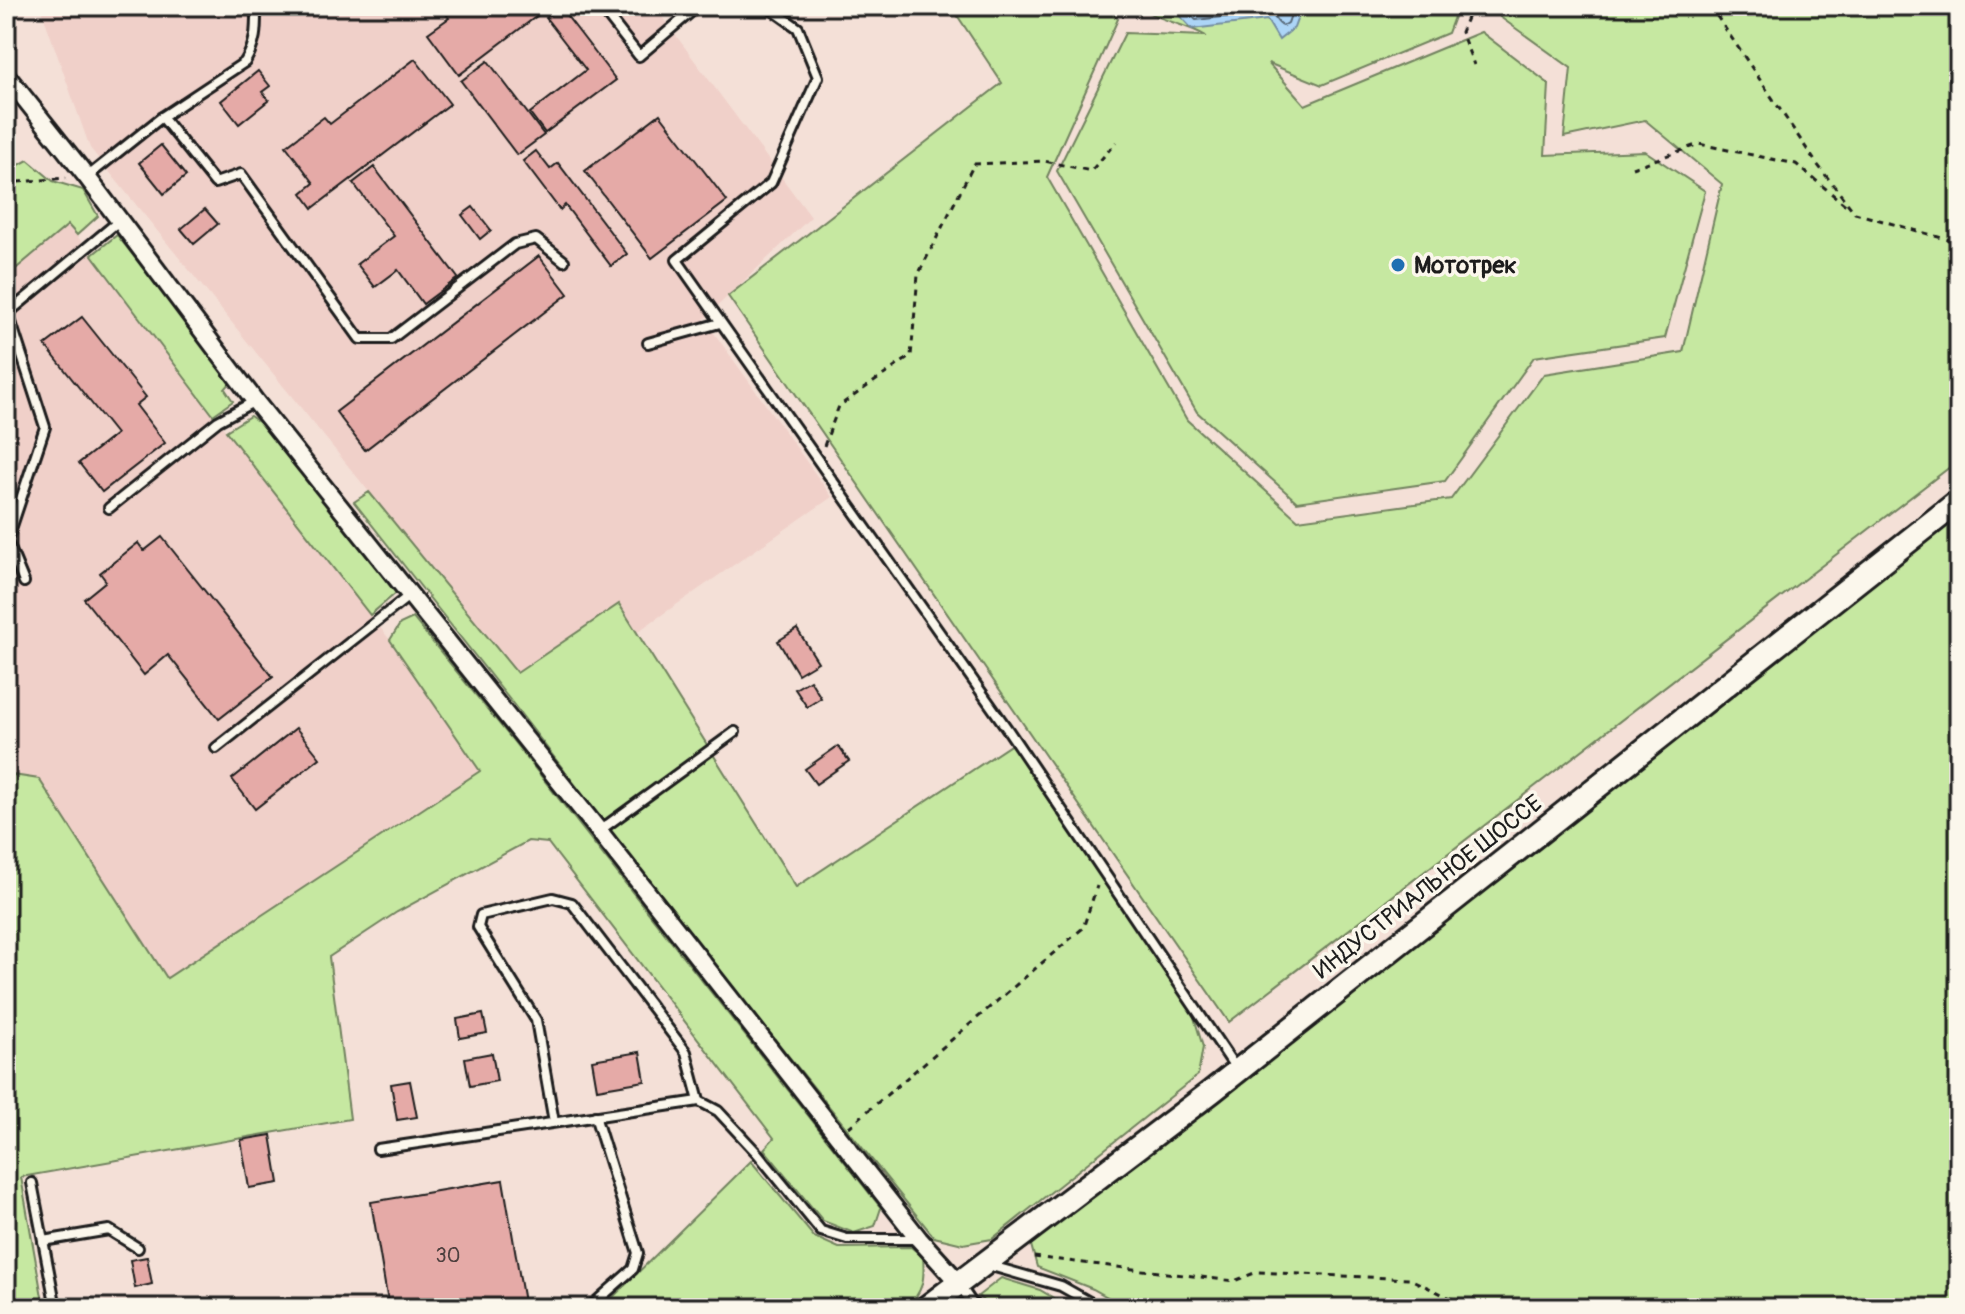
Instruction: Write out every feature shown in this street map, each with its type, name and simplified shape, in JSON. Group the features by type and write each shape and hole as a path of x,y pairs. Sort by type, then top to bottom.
{"main road":[{"name":"ИНДУСТРИАЛЬНОЕ ШОССЕ","path":"926,1308 1237,1071 1959,501"}],"street":[{"path":"6,75 120,220 255,401 599,831 919,1239 958,1282"}],"lane":[{"path":"87,177 162,117 245,62 257,34 256,6"},
{"path":"600,6 639,56 698,6"},
{"path":"767,6 798,28 818,77 771,183 677,260 1008,730 1237,1071"},
{"path":"162,117 215,183 241,174 360,339 391,339 515,244 536,239 564,261"},
{"path":"24,582 7,541 45,427 8,313 120,220"},
{"path":"648,343 720,323"},
{"path":"109,508 218,421 255,401"},
{"path":"216,748 410,595"},
{"path":"599,831 735,732"},
{"path":"554,1122 536,1020 478,927 481,915 553,898 572,903 686,1052 699,1101"},
{"path":"378,1149 699,1101 718,1111 821,1231 847,1239 919,1239"},
{"path":"589,1308 633,1269 638,1253 595,1116"},
{"path":"32,1183 56,1308"},
{"path":"43,1241 109,1230 138,1248"},
{"path":"983,1263 1061,1286 1100,1308"},
{"path":"958,1282 978,1308"}],"path":[{"path":"1472,6 1461,32 1474,65"},
{"path":"1710,6 1817,164 1855,213"},
{"path":"818,461 839,406 911,356 918,275 974,164 1044,161 1091,171 1116,142"},
{"path":"1632,168 1699,144 1796,164 1855,213 1949,240 1959,230"},
{"path":"6,183 87,177"},
{"path":"838,1136 1083,928 1102,871"},
{"path":"1034,1257 1234,1281 1257,1272 1410,1279 1461,1303 1664,1308"}],"shaded area":[{"path":"40,6 654,6 811,217 704,319 832,497 637,632 619,604 517,674 90,148"},
{"path":"68,224 390,640 480,771 167,979 39,779 6,774 6,277"}],"green space":[{"path":"951,6 1106,6 1118,19 1047,177 1187,420 1298,520 1451,499 1544,374 1683,352 1722,184 1645,120 1564,137 1571,68 1500,17 1499,6 1959,6 1959,460 1229,1022 728,296 1002,83"},
{"name":"Мототрек","path":"1137,6 1458,6 1448,33 1322,85 1268,63 1305,105 1481,32 1549,84 1545,155 1645,151 1705,191 1665,338 1534,357 1445,481 1297,502 1197,412 1057,171 1125,33 1206,36"},
{"path":"28,160 53,181 83,190 98,216 77,235 68,225 6,277 6,172"},
{"path":"117,235 232,381 225,389 233,401 213,415 92,255"},
{"path":"250,416 263,425 396,593 370,615 226,431"},
{"path":"369,492 517,673 619,604 796,887 1012,744 1193,1014 1203,1047 1198,1075 992,1239 963,1244 934,1237 729,985 354,502"},
{"path":"1959,513 1959,1308 1127,1308 1093,1289 1037,1267 1031,1245 1079,1203 1229,1092"},
{"path":"413,618 881,1208 875,1226 854,1233 823,1221 764,1149 774,1138 548,843 528,841 397,912 329,957 350,1119 21,1177 44,1308 6,1308 6,774 39,779 167,978 480,771 390,640 400,624"},
{"path":"751,1161 814,1237 839,1248 911,1247 923,1257 922,1285 912,1302 906,1308 602,1308"},
{"path":"1001,1278 1040,1290 1070,1308 991,1308 978,1296"}],"water":[{"path":"1176,6 1302,6 1294,28 1279,40 1267,20 1192,29 1177,13"}],"building":[{"path":"440,6 550,6 459,75 428,33 449,18"},
{"path":"560,7 616,80 545,133 530,113 586,70 546,18"},
{"path":"415,59 450,104 313,208 302,193 314,183 286,146 324,117 330,124"},
{"path":"488,61 544,135 517,155 461,81"},
{"path":"258,71 270,86 262,92 269,100 239,124 221,101"},
{"path":"660,114 727,201 652,258 585,171"},
{"path":"161,145 186,176 164,194 139,163"},
{"path":"536,151 550,169 558,163 627,254 611,266 565,205 560,210 523,161"},
{"path":"374,167 458,278 423,304 398,270 375,287 357,264 394,236 353,183"},
{"path":"473,207 491,230 480,239 462,215"},
{"path":"205,209 218,224 194,244 181,229"},
{"path":"539,256 568,294 365,450 336,412"},
{"path":"82,317 146,397 136,405 165,443 102,492 79,463 116,434 45,345"},
{"path":"162,537 273,677 219,719 168,655 144,675 84,599 106,581 100,573 138,543 144,551"},
{"path":"797,629 818,662 798,674 778,641"},
{"path":"810,680 821,698 807,707 795,689"},
{"path":"296,728 320,758 255,809 232,779"},
{"path":"838,746 849,761 816,784 805,769"},
{"path":"483,1014 487,1033 460,1038 457,1019"},
{"path":"640,1052 645,1081 597,1089 592,1060"},
{"path":"492,1053 497,1081 470,1086 465,1058"},
{"path":"410,1081 417,1117 397,1120 391,1084"},
{"path":"271,1135 279,1183 249,1188 241,1140"},
{"path":"503,1180 525,1308 389,1308 371,1202"},
{"path":"147,1257 152,1284 135,1288 130,1260"}],"place":[{"name":"Мототрек","path":"1398,265"}]}
